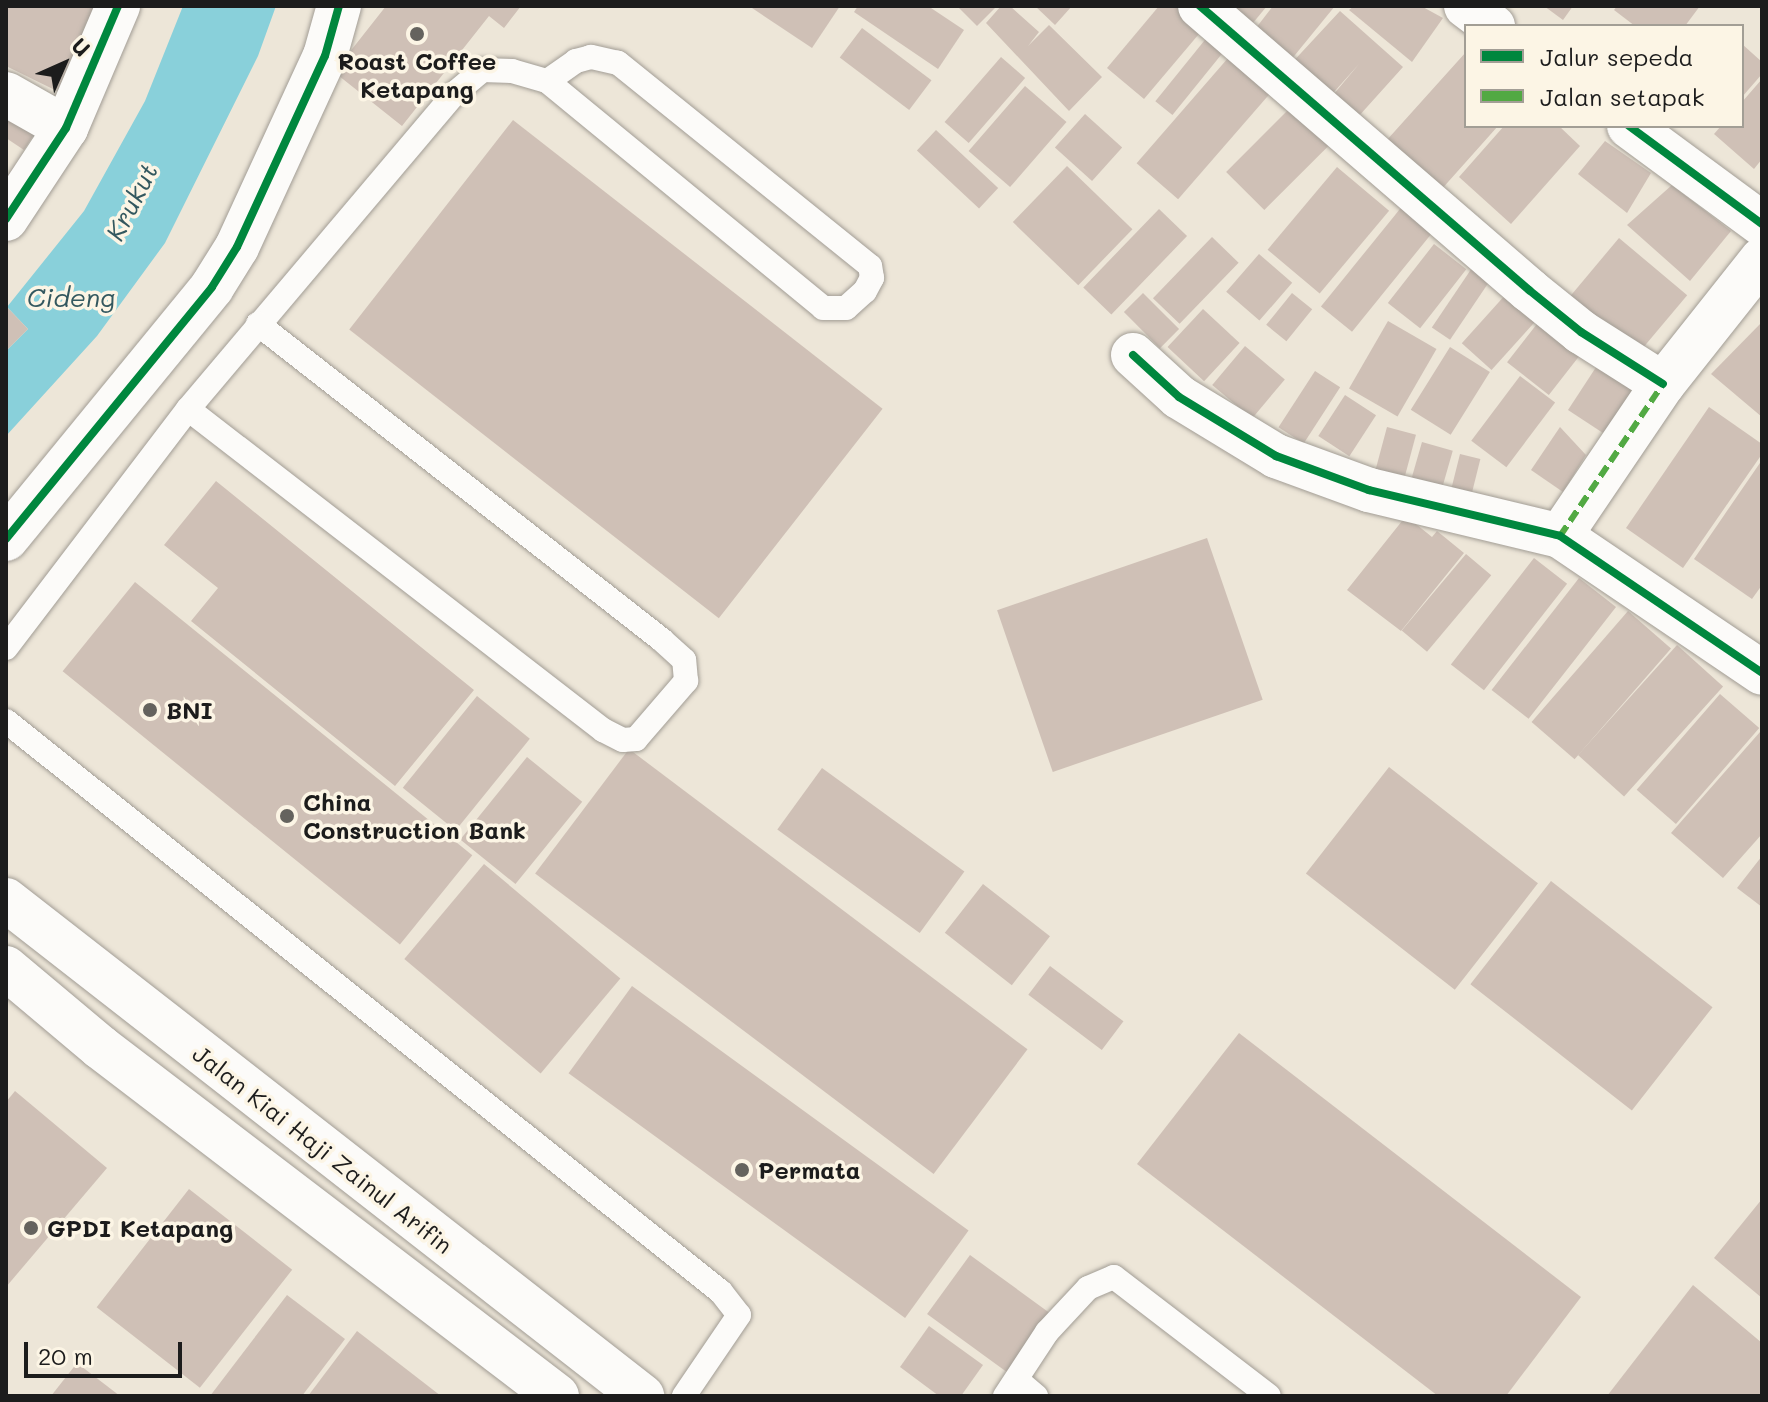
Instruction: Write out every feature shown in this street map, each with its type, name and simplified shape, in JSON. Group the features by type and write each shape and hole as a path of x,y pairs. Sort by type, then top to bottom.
{"street":[{"path":"6,219 66,128 118,6"},
{"path":"6,539 228,260 325,56 339,6"},
{"path":"1200,6 1262,55 1393,177 1529,290 1581,332 1663,384"},
{"path":"1466,6 1490,24"},
{"path":"6,94 66,128"},
{"path":"1632,128 1762,224"},
{"path":"1560,536 1663,384 1762,259"},
{"path":"1133,355 1190,405 1276,456 1369,490 1560,536 1762,673"},
{"name":"Jalan Kiai Haji Zainul Arifin","path":"6,900 642,1396"},
{"path":"6,968 100,1047 557,1396"}],"lane":[{"path":"6,648 188,409 258,324 467,80 482,70 512,71 547,81 823,308 846,308 865,291 872,278 870,266 618,63 591,57 547,81"},
{"path":"188,409 603,730 623,740 636,739 652,723 686,681 684,660 258,324"},
{"path":"6,721 721,1292 739,1315 684,1396"},
{"path":"1036,1396 1011,1388 1047,1332 1088,1288 1114,1277 1269,1396"}],"water":[{"name":"Cideng","path":"183,6 276,6 258,56 165,243 97,336 6,436 6,351 28,329 7,307 84,211 145,101"}],"building":[{"path":"6,6 102,6 61,93 6,66"},
{"path":"386,6 521,6 504,28 489,16 402,126 334,72"},
{"path":"749,6 840,6 812,48"},
{"path":"858,6 928,6 964,30 938,69 854,12"},
{"path":"957,6 997,6 977,26"},
{"path":"1001,6 1010,6 1039,32 1028,46 1049,25 1102,77 1069,111 986,23"},
{"path":"1035,6 1072,6 1055,25"},
{"path":"1159,6 1178,6 1204,28 1144,99 1107,68"},
{"path":"1228,6 1267,6 1243,35"},
{"path":"1273,6 1335,6 1286,66 1249,37"},
{"path":"1354,6 1421,6 1443,18 1412,62 1349,10"},
{"path":"1544,6 1573,6 1563,20"},
{"path":"1617,6 1700,6 1686,24 1632,24 1614,10"},
{"path":"1340,11 1403,67 1358,117 1333,95 1359,64 1326,101 1288,67"},
{"path":"1217,25 1234,39 1172,115 1155,101"},
{"path":"862,28 931,80 909,110 840,58"},
{"path":"1744,46 1762,62 1762,74 1744,95"},
{"path":"1235,50 1277,86 1178,199 1137,163"},
{"path":"1464,54 1464,128 1496,128 1432,200 1377,151"},
{"path":"1001,57 1025,78 969,143 945,122"},
{"path":"1762,79 1762,159 1754,169 1714,134 1719,128 1744,128 1744,100"},
{"path":"1025,86 1067,122 1010,187 969,151"},
{"path":"6,102 40,125 24,150 6,138"},
{"path":"1294,104 1332,142 1264,210 1226,172"},
{"path":"1085,114 1122,147 1092,181 1055,147"},
{"path":"513,120 883,409 719,618 349,330"},
{"path":"1502,128 1561,128 1580,146 1511,224 1459,177"},
{"path":"936,130 998,188 979,208 917,150"},
{"path":"1605,141 1651,173 1627,213 1578,174"},
{"path":"1067,166 1132,229 1078,285 1013,222"},
{"path":"1337,167 1389,211 1320,293 1268,250"},
{"path":"1672,185 1731,231 1690,281 1627,225"},
{"path":"1404,204 1435,229 1352,332 1321,307"},
{"path":"1159,209 1187,236 1111,314 1083,287"},
{"path":"1212,237 1239,263 1180,324 1153,298"},
{"path":"1619,238 1687,295 1632,361 1564,304"},
{"path":"1434,244 1466,269 1420,328 1388,303"},
{"path":"1259,254 1292,283 1259,321 1226,292"},
{"path":"1476,262 1494,274 1450,340 1432,327"},
{"path":"1516,283 1546,310 1492,370 1462,343"},
{"path":"1143,293 1179,329 1160,348 1124,312"},
{"path":"1292,293 1312,309 1286,341 1266,325"},
{"path":"6,306 28,329 6,351"},
{"path":"1203,309 1240,343 1204,381 1168,347"},
{"path":"1544,315 1586,348 1549,395 1507,362"},
{"path":"1388,321 1436,349 1397,417 1349,389"},
{"path":"1762,322 1762,417 1711,374"},
{"path":"1245,346 1285,379 1252,418 1212,385"},
{"path":"1450,347 1490,372 1451,435 1411,410"},
{"path":"1604,355 1637,388 1603,433 1568,410"},
{"path":"1315,371 1340,387 1304,444 1279,427"},
{"path":"1520,376 1555,402 1506,467 1471,441"},
{"path":"1345,395 1376,415 1349,456 1318,436"},
{"path":"1709,407 1762,444 1762,454 1683,568 1626,528"},
{"path":"1387,427 1416,435 1404,480 1375,472"},
{"path":"1560,427 1586,455 1563,492 1531,470"},
{"path":"1422,442 1453,451 1441,491 1410,482"},
{"path":"1460,454 1480,459 1470,501 1450,496"},
{"path":"1762,460 1762,585 1752,599 1694,559"},
{"path":"216,481 474,690 395,786 191,621 218,588 164,545"},
{"path":"1406,516 1432,537 1437,531 1464,553 1401,631 1347,590"},
{"path":"1207,538 1263,700 1053,772 997,610"},
{"path":"1466,554 1491,575 1427,652 1402,631"},
{"path":"1534,558 1567,584 1484,690 1451,664"},
{"path":"1579,578 1616,607 1529,719 1492,690"},
{"path":"135,582 472,855 400,944 63,671"},
{"path":"1628,611 1671,648 1575,759 1532,722"},
{"path":"1677,645 1723,686 1624,796 1578,755"},
{"path":"1720,694 1759,728 1676,824 1637,790"},
{"path":"477,696 530,739 456,830 403,788"},
{"path":"1760,732 1762,834 1723,878 1671,833"},
{"path":"629,749 1028,1049 934,1174 535,874"},
{"path":"527,757 582,802 515,884 460,839"},
{"path":"1389,767 1538,883 1455,990 1306,873"},
{"path":"822,768 964,871 920,933 777,829"},
{"path":"1762,856 1762,907 1737,888"},
{"path":"484,864 620,978 541,1073 404,959"},
{"path":"1551,881 1713,1007 1632,1110 1470,984"},
{"path":"983,884 1050,936 1012,985 945,933"},
{"path":"1050,966 1123,1021 1102,1050 1028,995"},
{"path":"632,986 969,1231 905,1318 569,1073"},
{"path":"1239,1033 1581,1297 1506,1396 1438,1396 1137,1164"},
{"name":"GPDI Ketapang","path":"15,1091 107,1168 6,1287 6,1102"},
{"path":"189,1189 292,1270 200,1388 97,1307"},
{"path":"1762,1199 1762,1298 1714,1258"},
{"path":"970,1255 1054,1316 1011,1375 927,1314"},
{"path":"1693,1285 1762,1343 1762,1396 1607,1396"},
{"path":"287,1295 345,1339 302,1396 210,1396"},
{"path":"929,1326 983,1365 961,1396 939,1396 900,1367"},
{"path":"357,1331 441,1396 308,1396"},
{"path":"77,1363 120,1396 51,1396"}],"marked path":[{"path":"1553,535 1560,536 1663,384 1659,381"}],"cycle path":[{"path":"6,219 66,128 118,6"},
{"path":"6,539 212,287 237,247 325,56 339,6"},
{"path":"1200,6 1529,290 1581,332 1663,384"},
{"path":"1632,128 1762,224"},
{"path":"1133,355 1179,397 1276,456 1369,490 1560,536 1762,673"}],"place":[{"name":"Roast Coffee Ketapang","path":"417,34"},
{"name":"BNI","path":"150,710"},
{"name":"China Construction Bank","path":"287,816"},
{"name":"Permata","path":"742,1170"},
{"name":"GPDI Ketapang","path":"31,1228"}],"water label":[{"name":"Krukut","path":"132,202"}]}
